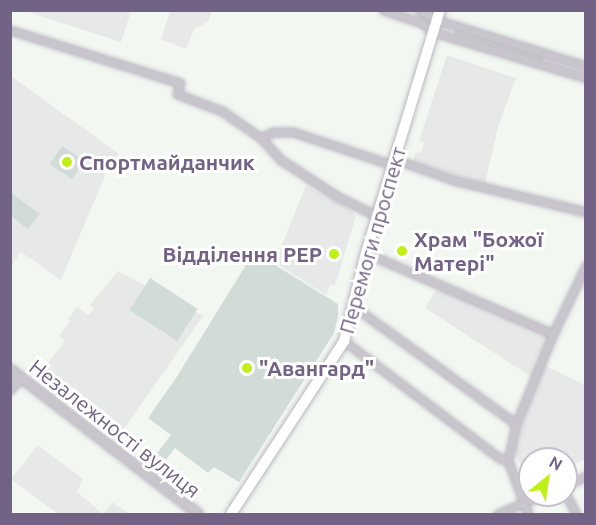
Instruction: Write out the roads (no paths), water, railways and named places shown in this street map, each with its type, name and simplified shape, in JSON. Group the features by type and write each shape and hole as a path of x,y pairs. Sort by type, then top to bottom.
{"main road":[{"name":"Перемоги проспект","path":"231,514 344,341 366,253 438,15"}],"street":[{"path":"383,10 422,23 434,32 585,78"},
{"path":"419,10 585,66"},
{"path":"10,30 180,83 177,94 222,111 261,138 281,160 338,197 377,216"},
{"path":"261,138 273,132 293,132 454,180 585,212"},
{"path":"366,253 553,334"},
{"path":"518,486 508,460 516,424 553,334 585,265"},
{"path":"353,306 516,424"},
{"path":"344,341 499,458 508,460"},
{"name":"Незалежності вулиця","path":"10,369 198,514"},
{"path":"10,390 21,377"},
{"path":"498,514 518,504"}],"place":[{"name":"Спортмайданчик","path":"67,162"},
{"name":"Храм \"Божої Матері\"","path":"402,251"},
{"name":"Відділення РЕР","path":"334,254"},
{"name":"\"Авангард\"","path":"247,368"}]}
